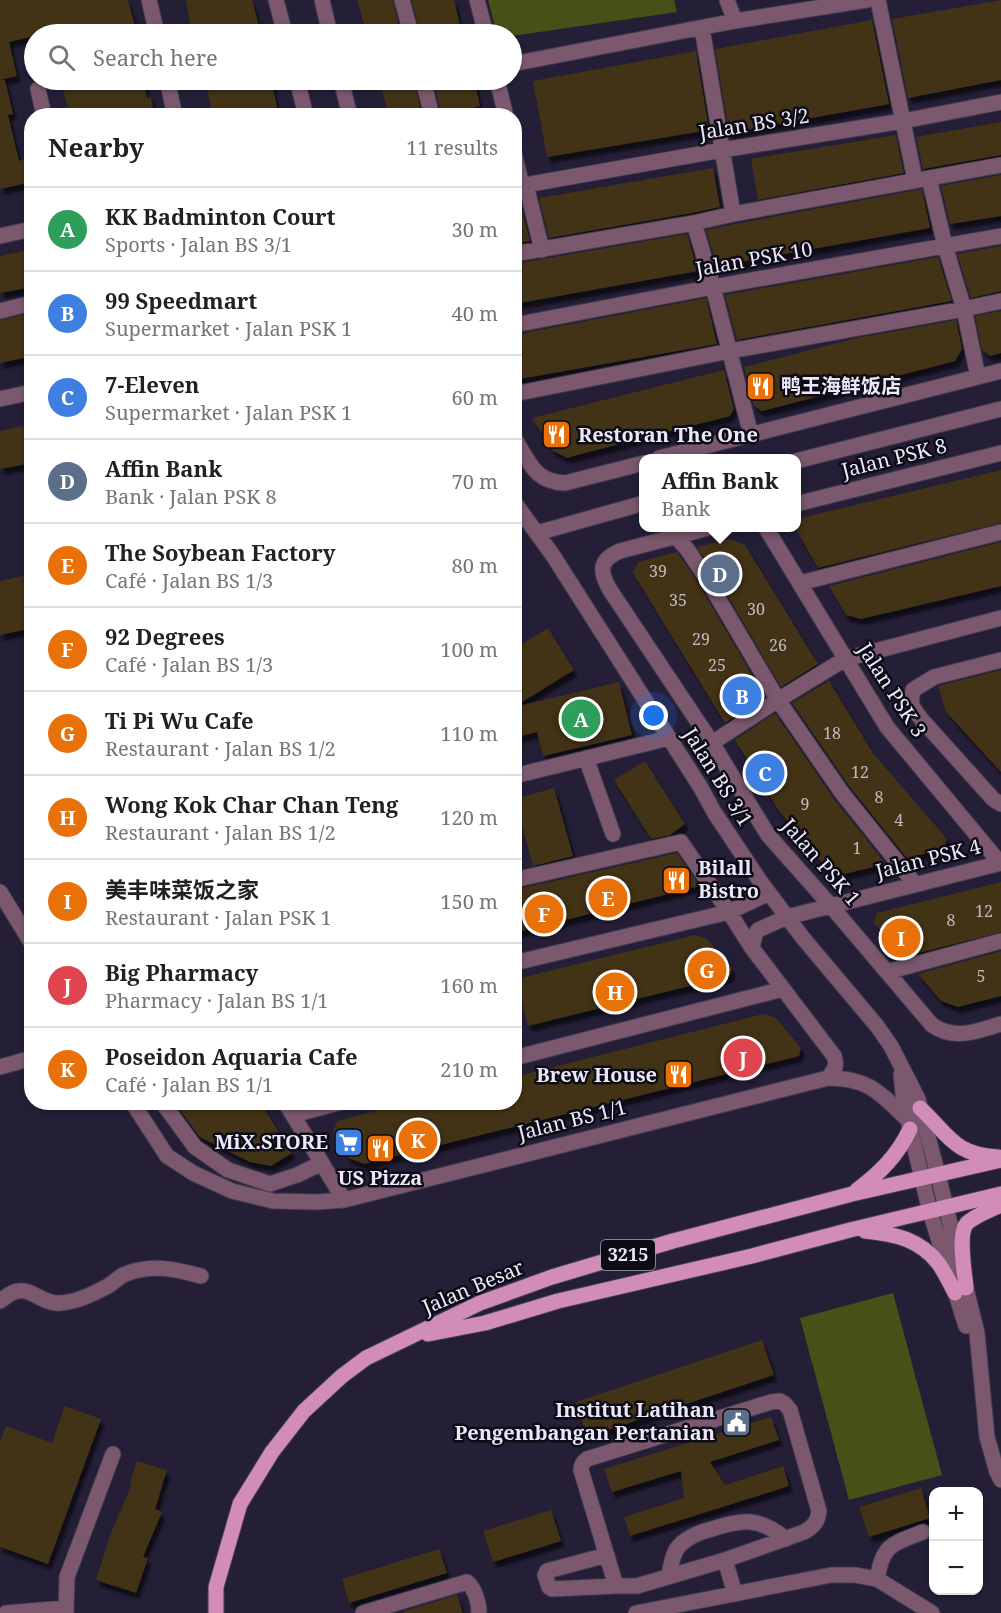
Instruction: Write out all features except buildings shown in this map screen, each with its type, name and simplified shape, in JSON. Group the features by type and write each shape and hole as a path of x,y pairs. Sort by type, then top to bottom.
{"main road":[{"path":"920,1108 959,1147 972,1154 1001,1159"},
{"path":"852,1194 871,1180 895,1156 909,1125"},
{"name":"Jalan Besar","path":"410,1337 480,1303 552,1277 673,1241 852,1194 1001,1159"},
{"name":"Jalan Besar","path":"410,1337 486,1323 558,1301 752,1256 1001,1194"},
{"path":"961,1290 962,1233 965,1225 1001,1205"},
{"path":"850,1230 892,1234 921,1245 961,1290"},
{"name":"3215","path":"216,1613 216,1587 240,1504 272,1452 304,1411 342,1376 366,1358 410,1337"}],"street":[{"path":"149,0 155,24"},
{"path":"276,0 282,24"},
{"path":"322,0 328,24"},
{"path":"402,0 408,24"},
{"path":"477,0 483,24"},
{"path":"727,0 735,21"},
{"path":"522,62 818,4 867,0"},
{"path":"878,0 903,121 964,309 978,377"},
{"path":"702,28 733,214"},
{"path":"38,90 42,108"},
{"path":"170,90 174,108"},
{"path":"300,90 304,108"},
{"path":"344,90 348,108"},
{"path":"426,90 430,108"},
{"path":"500,90 504,108"},
{"name":"Jalan BS 3/2","path":"522,186 903,121 1001,102"},
{"path":"522,253 1001,165"},
{"path":"522,189 542,250"},
{"path":"694,222 751,435"},
{"path":"0,236 24,231"},
{"name":"Jalan PSK 10","path":"522,323 1001,236"},
{"path":"522,392 1001,301"},
{"path":"0,310 24,305"},
{"path":"678,454 1001,371"},
{"path":"0,399 24,394"},
{"path":"801,460 1001,409"},
{"path":"522,450 539,476 552,483 565,483 639,464"},
{"name":"Jalan PSK 8","path":"801,503 1001,453"},
{"path":"537,533 639,504"},
{"name":"Jalan BS 3/1","path":"522,513 552,554 714,812 770,893 803,938 891,1046 918,1100 931,1177 930,1212 961,1290"},
{"path":"692,532 675,536 705,576 778,700 842,793 915,884"},
{"name":"Jalan PSK 3","path":"768,532 886,727 1000,863"},
{"path":"800,583 1001,532"},
{"name":"Jalan PSK 1","path":"675,536 620,551 606,559 602,565 606,584 712,743 768,835 933,1025 941,1031 951,1033 970,1032 1001,1024"},
{"path":"712,743 845,659 1001,618"},
{"path":"1001,660 934,677 913,690 910,699 922,720 993,799 1001,804"},
{"path":"522,774 669,738"},
{"path":"586,758 614,834"},
{"path":"522,878 681,842 752,948 834,1056 835,1068 828,1078"},
{"name":"Jalan PSK 4","path":"752,948 758,930 787,917 1000,863"},
{"path":"0,892 24,931"},
{"path":"522,961 729,912 770,893"},
{"path":"887,972 1001,941"},
{"path":"522,1056 783,989"},
{"path":"0,1067 24,1060"},
{"name":"Jalan BS 3/1","path":"900,1065 909,1125 946,1208 961,1290"},
{"name":"Jalan BS 1/1","path":"137,1110 167,1156 193,1173 232,1191 273,1201 316,1202 344,1200 828,1078 855,1080 868,1085 909,1125"},
{"path":"168,1110 195,1147 228,1170 270,1184 322,1163"},
{"path":"290,1110 344,1200"},
{"path":"0,1301 13,1292 22,1290 57,1304 74,1301 93,1294 122,1276 158,1267 201,1276"},
{"path":"961,1290 977,1333 987,1437 1001,1480"},
{"path":"607,1555 547,1571 545,1575 547,1581 552,1589 637,1586 725,1560 811,1529 819,1519 819,1511 790,1410 780,1401 771,1402 584,1461 581,1470 607,1555 616,1586"},
{"path":"6,1613 66,1610 67,1577 113,1454"},
{"path":"669,1576 672,1560 678,1547 695,1534 737,1521 747,1521 769,1528 786,1539"},
{"path":"877,1579 883,1556 891,1546 923,1532"},
{"path":"725,1560 735,1594"},
{"path":"636,1613 831,1575 855,1575 877,1579 932,1613"},
{"path":"363,1613 467,1582 472,1587 479,1613"}],"green space":[{"path":"488,0 674,0 677,12 522,35 522,24 494,24"},
{"path":"893,1293 942,1475 849,1500 800,1318"}],"place":[{"name":"鸭王海鲜饭店","path":"760,386"},
{"name":"Restoran The One","path":"557,435"},
{"name":"Affin Bank","path":"720,574"},
{"name":"99 Speedmart","path":"742,696"},
{"name":"KK Badminton Court","path":"581,719"},
{"name":"7-Eleven","path":"765,773"},
{"name":"Bilall Bistro","path":"677,880"},
{"name":"The Soybean Factory","path":"608,898"},
{"name":"92 Degrees","path":"544,914"},
{"name":"美丰味菜饭之家","path":"901,938"},
{"name":"Ti Pi Wu Cafe","path":"707,970"},
{"name":"Wong Kok Char Chan Teng","path":"615,992"},
{"name":"Big Pharmacy","path":"743,1058"},
{"name":"Brew House","path":"678,1075"},
{"name":"Poseidon Aquaria Cafe","path":"418,1140"},
{"name":"MiX.STORE","path":"349,1142"},
{"name":"US Pizza","path":"380,1148"},
{"name":"Institut Latihan Pengembangan Pertanian","path":"736,1422"}]}
